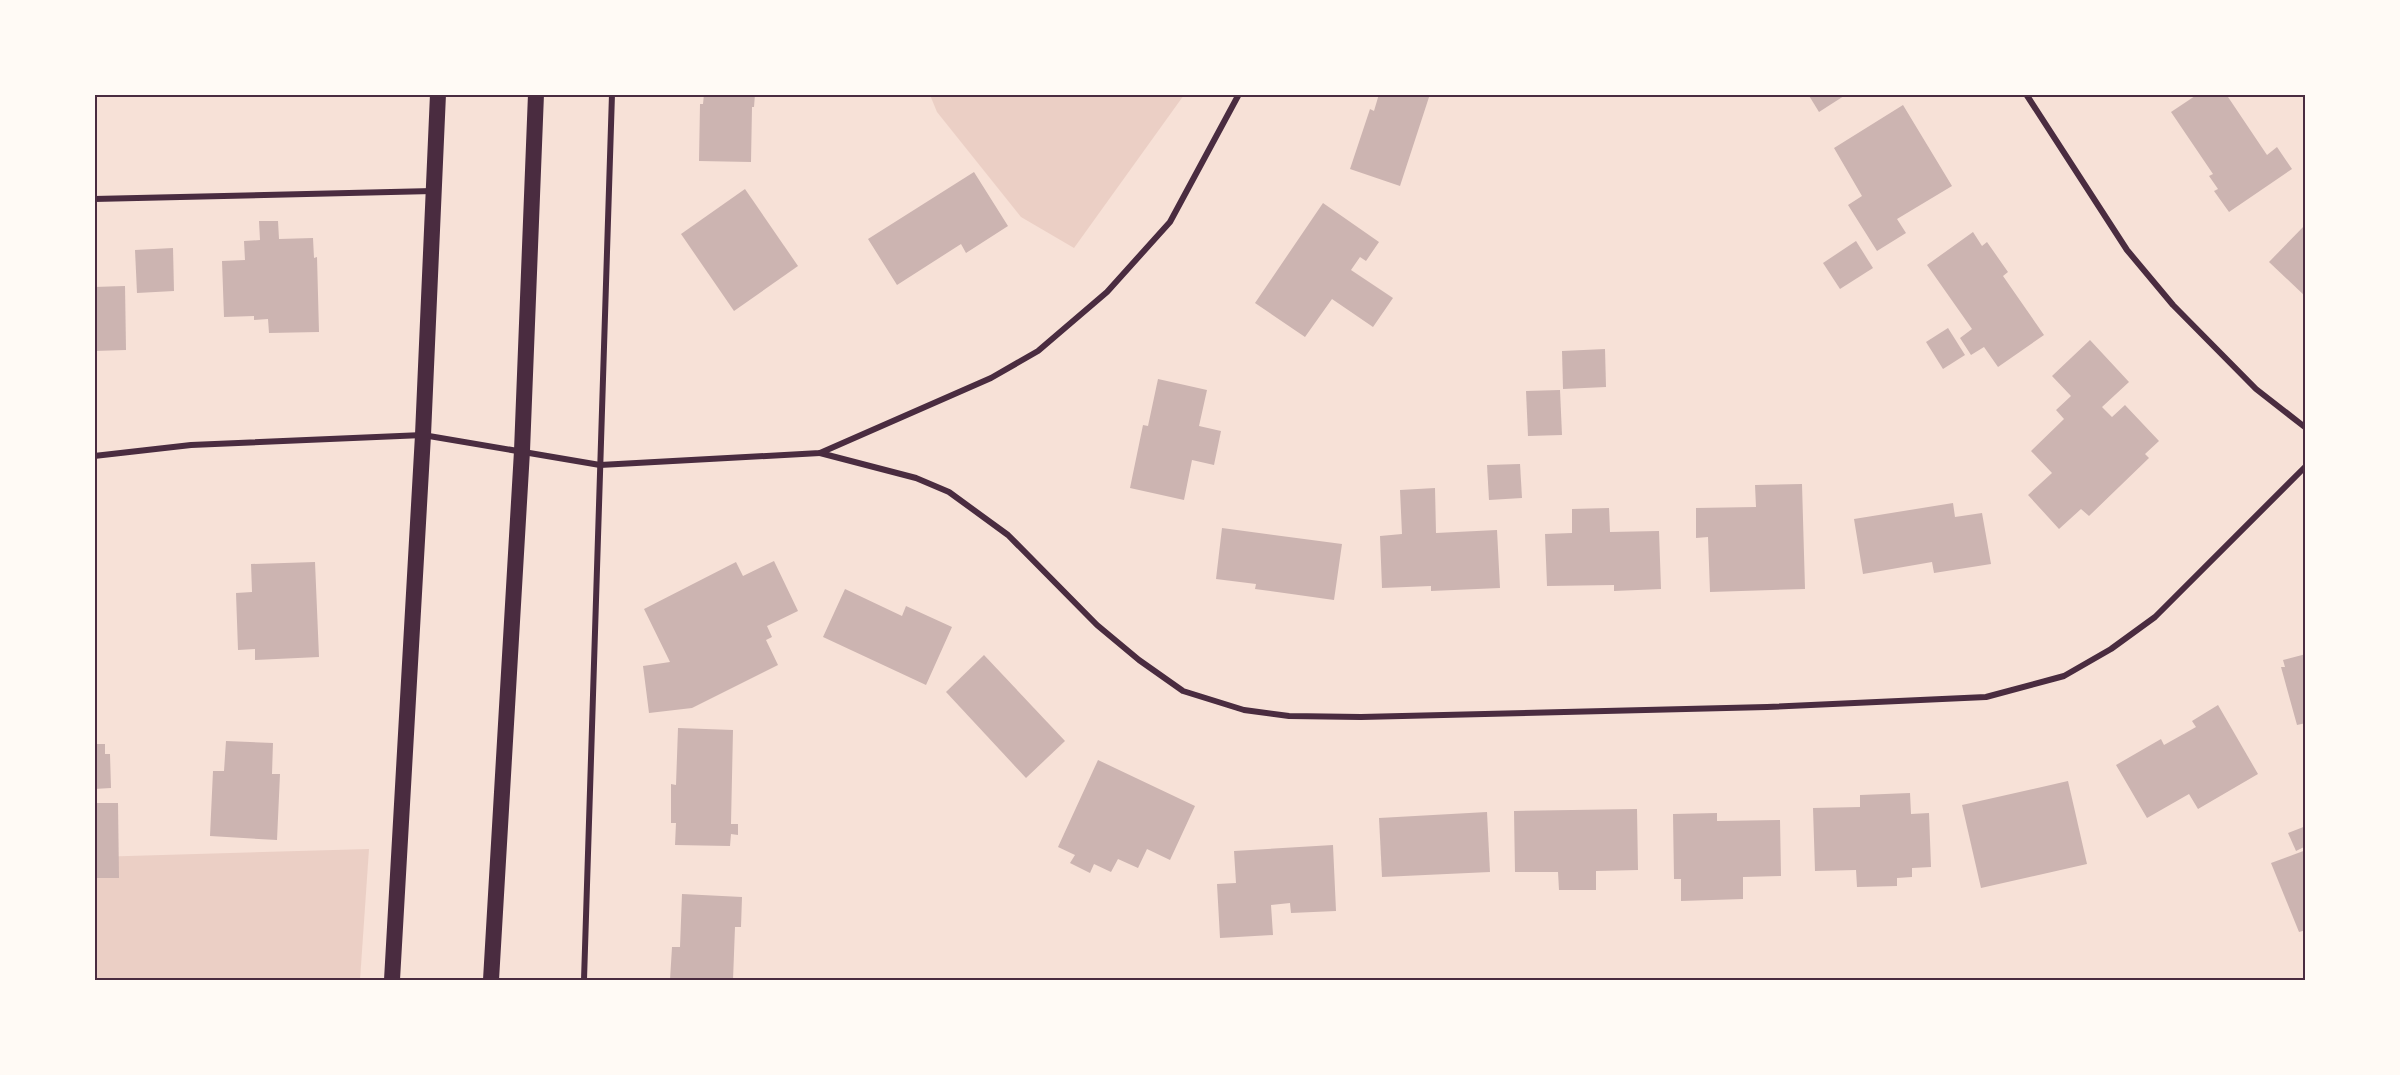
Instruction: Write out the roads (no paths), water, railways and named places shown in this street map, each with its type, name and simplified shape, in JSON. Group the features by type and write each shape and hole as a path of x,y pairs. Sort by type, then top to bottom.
{"highway":[{"path":"393,981 423,435 438,94"},
{"path":"491,981 522,451 536,94"}],"street":[{"path":"584,981 612,94"},
{"path":"820,453 991,378 1038,351 1107,292 1170,222 1239,94"},
{"path":"2026,94 2127,250 2140,266 2173,305 2256,389 2306,428"},
{"path":"94,198 434,191"},
{"path":"94,456 191,445 423,435 600,465 820,453 916,478 949,492 1008,534 1098,625 1139,660 1183,691 1244,710 1289,716 1361,717 1767,707 1986,697 2064,676 2111,649 2155,617 2306,466"}]}
